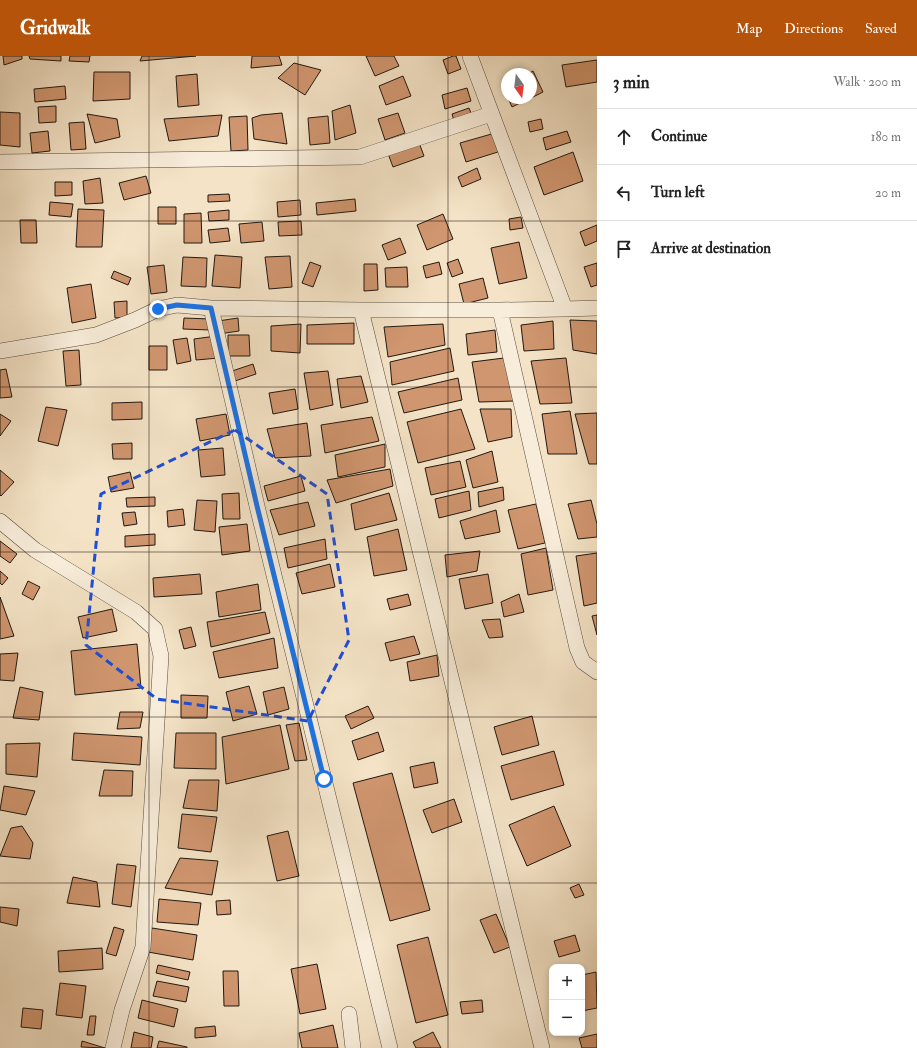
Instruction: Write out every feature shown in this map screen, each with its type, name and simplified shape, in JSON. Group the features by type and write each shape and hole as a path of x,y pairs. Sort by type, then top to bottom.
{"street":[{"path":"470,56 565,309"},
{"path":"0,162 360,157 491,114"},
{"path":"0,350 96,335 135,320 158,309 177,305 211,308 361,310 597,308"},
{"path":"211,308 258,514 390,1048"},
{"path":"361,310 542,1048"},
{"path":"500,310 577,648 583,662 597,672"},
{"path":"0,521 35,550 136,612 156,629 160,656 143,947 122,1010 113,1048"},
{"path":"349,1014 353,1048"}],"highlighted area":[{"path":"235,430 327,494 349,640 308,721 157,699 86,645 101,494"}],"building":[{"path":"3,56 22,56 22,59 4,65"},
{"path":"29,56 61,56 61,61 30,59"},
{"path":"70,56 90,56 89,62 69,61"},
{"path":"142,56 196,56 140,61"},
{"path":"252,56 279,56 282,65 251,68"},
{"path":"366,56 394,56 399,66 375,76"},
{"path":"456,56 461,69 448,74 443,60"},
{"path":"597,60 597,82 566,87 562,65"},
{"path":"294,63 321,70 305,95 278,78"},
{"path":"94,72 130,72 130,99 93,101"},
{"path":"197,74 199,105 178,107 176,76"},
{"path":"403,76 411,96 386,105 379,86"},
{"path":"537,79 543,92 537,95"},
{"path":"65,86 66,99 35,102 34,89"},
{"path":"467,88 471,101 445,109 442,95"},
{"path":"511,104 518,104 512,107"},
{"path":"350,105 356,133 335,140 332,111"},
{"path":"56,106 56,122 39,123 38,107"},
{"path":"469,108 473,118 455,124 452,114"},
{"path":"0,112 20,113 20,147 0,145"},
{"path":"282,113 287,144 254,139 252,118 261,115"},
{"path":"398,113 405,133 385,140 378,119"},
{"path":"87,114 117,119 120,137 95,143"},
{"path":"222,115 218,136 169,141 164,119"},
{"path":"247,116 248,150 231,151 229,117"},
{"path":"328,116 330,143 310,145 308,118"},
{"path":"541,119 543,129 530,132 528,122"},
{"path":"84,122 86,149 71,150 69,123"},
{"path":"48,131 50,151 32,153 30,133"},
{"path":"567,131 571,142 546,150 543,138"},
{"path":"495,133 501,151 466,162 460,143"},
{"path":"418,140 424,156 393,167 387,151"},
{"path":"573,152 583,181 544,195 534,167"},
{"path":"477,168 481,179 462,187 458,177"},
{"path":"146,176 151,193 124,200 119,183"},
{"path":"100,178 103,203 85,204 83,181"},
{"path":"55,182 72,182 72,195 55,196"},
{"path":"229,194 230,201 208,202 208,195"},
{"path":"355,199 356,211 317,215 316,203"},
{"path":"300,200 301,215 278,217 277,202"},
{"path":"50,202 73,204 71,217 49,215"},
{"path":"158,207 176,207 176,224 158,224"},
{"path":"78,209 104,210 102,247 76,247"},
{"path":"229,210 229,220 209,221 208,212"},
{"path":"201,213 202,243 184,243 184,214"},
{"path":"443,214 453,239 427,250 417,225"},
{"path":"521,217 523,228 510,230 509,219"},
{"path":"20,220 36,220 37,243 21,243"},
{"path":"301,221 302,235 279,236 278,222"},
{"path":"262,222 264,241 241,243 239,224"},
{"path":"597,225 597,241 585,246 580,232"},
{"path":"228,228 230,241 210,243 208,230"},
{"path":"400,238 406,253 388,260 382,245"},
{"path":"519,242 527,278 499,284 491,248"},
{"path":"215,255 242,257 240,288 212,286"},
{"path":"290,256 292,287 269,289 265,257"},
{"path":"183,257 207,258 206,287 181,286"},
{"path":"458,259 463,273 452,277 447,263"},
{"path":"310,262 321,266 313,287 302,283"},
{"path":"439,262 442,274 426,278 423,266"},
{"path":"597,263 597,285 591,287 584,267"},
{"path":"364,264 377,264 378,290 364,291"},
{"path":"164,265 167,292 151,294 147,267"},
{"path":"407,267 408,287 386,287 385,268"},
{"path":"114,271 131,278 128,285 111,278"},
{"path":"483,278 488,298 464,304 459,284"},
{"path":"91,284 96,318 72,323 67,288"},
{"path":"127,301 127,317 115,318 114,302"},
{"path":"184,318 211,319 210,330 183,329"},
{"path":"238,318 239,331 219,334 218,321"},
{"path":"570,320 597,321 597,354 573,350"},
{"path":"553,321 554,349 524,351 521,325"},
{"path":"354,323 354,344 307,344 307,325"},
{"path":"301,324 300,353 271,351 271,326"},
{"path":"443,324 445,345 388,357 384,327"},
{"path":"495,330 497,352 468,355 466,334"},
{"path":"228,335 249,335 250,356 228,356"},
{"path":"216,336 219,358 196,360 194,339"},
{"path":"187,338 191,361 177,364 173,340"},
{"path":"149,346 167,346 167,370 149,370"},
{"path":"450,348 454,371 392,385 390,362"},
{"path":"79,350 81,385 66,386 63,351"},
{"path":"504,358 515,401 479,402 472,362"},
{"path":"566,358 572,403 540,404 531,361"},
{"path":"253,364 256,374 232,382 229,372"},
{"path":"6,369 12,397 0,398 0,370"},
{"path":"328,371 333,405 310,410 304,373"},
{"path":"361,376 368,402 341,408 337,379"},
{"path":"458,378 462,400 404,413 398,392"},
{"path":"295,389 298,409 273,414 269,393"},
{"path":"142,402 142,419 112,420 112,403"},
{"path":"46,407 67,410 58,446 38,441"},
{"path":"461,409 475,449 418,463 407,422"},
{"path":"480,409 511,409 512,437 488,442"},
{"path":"570,411 577,454 548,454 542,414"},
{"path":"597,413 597,464 589,464 575,414"},
{"path":"0,414 11,421 0,436"},
{"path":"226,414 230,435 200,441 196,419"},
{"path":"372,417 379,441 325,453 321,425"},
{"path":"307,423 311,456 275,458 267,429"},
{"path":"132,443 132,459 113,459 112,444"},
{"path":"385,444 385,467 338,477 335,455"},
{"path":"223,448 225,475 201,477 198,450"},
{"path":"492,451 498,482 473,488 466,460"},
{"path":"460,461 466,487 431,495 425,468"},
{"path":"390,469 393,486 336,503 327,480"},
{"path":"0,470 14,482 1,496 0,495"},
{"path":"130,472 134,488 111,492 108,477"},
{"path":"301,476 305,491 268,501 264,486"},
{"path":"503,487 504,500 479,507 478,492"},
{"path":"469,491 471,510 439,518 435,499"},
{"path":"239,493 240,519 223,519 222,494"},
{"path":"389,493 397,520 355,530 351,504"},
{"path":"155,497 155,506 127,507 126,498"},
{"path":"197,500 217,501 215,532 194,530"},
{"path":"591,500 597,524 597,537 578,539 568,504"},
{"path":"308,502 315,526 279,535 270,510"},
{"path":"536,504 545,543 518,549 508,510"},
{"path":"183,509 185,525 168,527 167,511"},
{"path":"496,510 500,532 465,539 460,521"},
{"path":"135,512 137,524 124,526 122,513"},
{"path":"247,524 250,551 222,555 219,527"},
{"path":"398,529 407,570 374,576 367,537"},
{"path":"155,534 155,545 125,547 125,536"},
{"path":"325,539 327,559 288,568 284,548"},
{"path":"0,541 17,554 10,563 0,556"},
{"path":"546,548 553,590 528,595 521,554"},
{"path":"480,551 477,571 447,577 445,555"},
{"path":"597,553 597,603 584,606 576,556"},
{"path":"330,564 335,587 302,594 296,573"},
{"path":"0,571 8,578 2,585 0,583"},
{"path":"200,574 202,594 154,597 153,578"},
{"path":"488,574 493,603 465,609 459,579"},
{"path":"28,581 40,587 33,600 22,594"},
{"path":"258,584 261,610 219,617 216,592"},
{"path":"408,594 411,605 390,610 387,599"},
{"path":"519,594 524,612 504,617 501,602"},
{"path":"0,597 14,636 0,639"},
{"path":"112,609 117,631 83,638 78,617"},
{"path":"265,612 270,633 211,647 207,622"},
{"path":"597,615 597,635 592,616"},
{"path":"500,619 503,637 489,638 482,620"},
{"path":"191,627 196,646 184,649 179,630"},
{"path":"414,636 420,654 390,661 385,643"},
{"path":"274,638 278,668 219,678 213,652"},
{"path":"137,644 141,688 75,695 71,651"},
{"path":"18,653 14,681 0,680 0,654"},
{"path":"437,655 439,676 410,681 407,662"},
{"path":"249,686 257,714 233,721 226,692"},
{"path":"20,687 43,692 39,720 13,718"},
{"path":"284,687 289,709 268,715 263,692"},
{"path":"181,695 208,696 207,718 181,718"},
{"path":"368,706 374,718 351,729 345,716"},
{"path":"120,712 143,712 140,728 117,729"},
{"path":"532,716 539,745 502,755 494,727"},
{"path":"299,723 307,760 295,761 286,725"},
{"path":"280,725 289,769 226,784 222,737"},
{"path":"378,732 384,751 358,760 352,741"},
{"path":"74,733 142,737 140,765 72,760"},
{"path":"176,733 216,733 216,769 174,768"},
{"path":"40,743 37,777 6,774 6,744"},
{"path":"554,751 564,785 511,800 501,766"},
{"path":"434,762 438,783 414,788 410,767"},
{"path":"104,770 133,771 132,796 99,796"},
{"path":"392,773 430,910 390,921 353,783"},
{"path":"189,780 219,780 217,811 183,808"},
{"path":"4,786 35,791 26,815 0,810"},
{"path":"454,799 462,822 432,833 423,810"},
{"path":"554,806 571,846 527,866 509,825"},
{"path":"182,814 217,817 211,852 178,848"},
{"path":"22,826 33,843 30,859 0,856 11,828"},
{"path":"288,831 299,876 277,881 267,836"},
{"path":"180,858 218,861 212,895 165,888"},
{"path":"117,864 136,866 131,907 112,904"},
{"path":"73,877 97,882 100,907 67,903"},
{"path":"579,884 584,895 575,898 570,888"},
{"path":"159,899 201,903 198,925 157,922"},
{"path":"230,900 231,914 217,915 216,901"},
{"path":"0,907 19,909 17,926 0,922"},
{"path":"496,914 510,947 494,953 480,920"},
{"path":"114,927 124,930 116,956 106,953"},
{"path":"152,928 197,935 193,960 148,952"},
{"path":"575,935 580,951 559,957 554,941"},
{"path":"428,937 448,1015 416,1023 397,945"},
{"path":"102,948 103,969 59,972 58,951"},
{"path":"317,964 326,1009 300,1014 291,969"},
{"path":"158,965 190,972 188,980 156,973"},
{"path":"223,971 238,971 239,1006 224,1006"},
{"path":"596,972 597,1008 585,1010 585,1000 585,974"},
{"path":"157,981 189,987 186,1002 153,996"},
{"path":"60,983 86,986 82,1018 56,1015"},
{"path":"142,1000 178,1009 174,1027 138,1018"},
{"path":"482,1000 483,1012 462,1014 460,1002"},
{"path":"23,1008 43,1010 41,1029 21,1027"},
{"path":"90,1016 96,1016 94,1035 87,1035"},
{"path":"333,1025 338,1048 302,1048 299,1033"},
{"path":"215,1026 216,1036 195,1038 195,1028"},
{"path":"134,1032 153,1037 151,1048 131,1048"},
{"path":"433,1032 441,1048 416,1048 413,1042"},
{"path":"597,1034 597,1048 582,1048 579,1038"},
{"path":"82,1041 105,1048 81,1047"},
{"path":"159,1041 187,1047 187,1048 157,1048"}],"route":[{"path":"158,309 177,305 211,308 257,506 324,779"}]}
